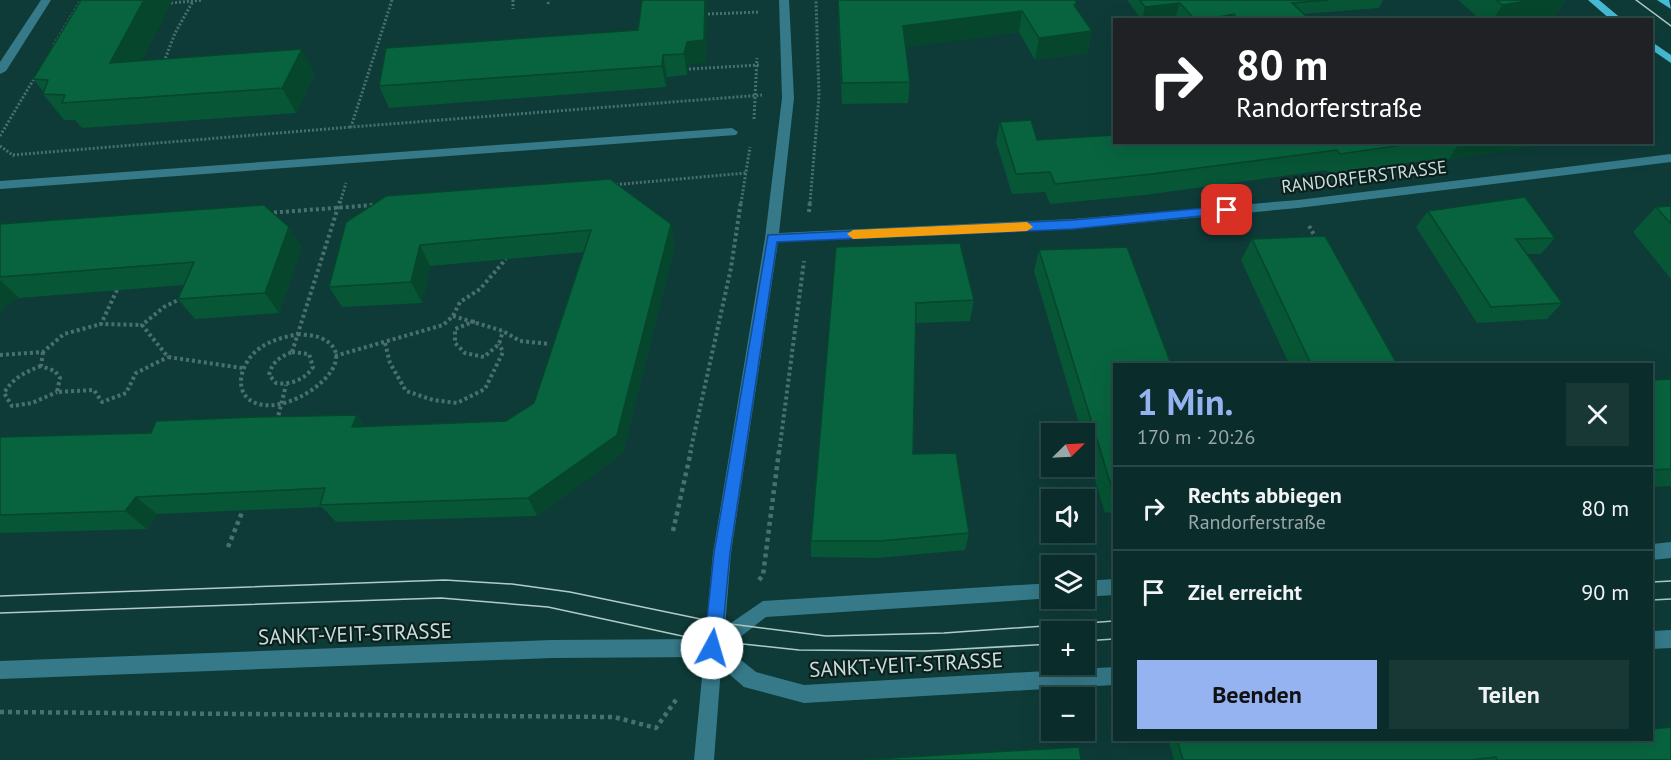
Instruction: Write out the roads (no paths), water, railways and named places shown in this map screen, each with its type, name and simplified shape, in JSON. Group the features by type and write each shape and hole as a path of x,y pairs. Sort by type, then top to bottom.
{"main road":[{"path":"1593,0 1616,18"},
{"path":"1662,0 1671,6"},
{"path":"1653,46 1671,60"}],"street":[{"path":"0,71 46,0"},
{"path":"704,760 722,553 772,238 788,98 784,6"},
{"path":"0,185 732,132"},
{"name":"RANDORFERSTRASSE","path":"772,238 1073,225 1298,204 1671,158"},
{"path":"1653,552 1671,550"},
{"path":"1095,588 1113,587"},
{"path":"712,648 763,609 1041,592"},
{"path":"1653,640 1671,639"},
{"name":"SANKT-VEIT-STRASSE","path":"0,670 551,649 712,648 751,680 804,694 1113,676"}],"tram line":[{"path":"1636,0 1671,26"},
{"path":"0,596 445,580 512,584 570,592 715,622 826,636 944,633 1113,621"},
{"path":"1653,582 1671,581"},
{"path":"0,613 441,598 548,607 696,639 799,650 925,651 1041,645"},
{"path":"1653,600 1671,599"},
{"path":"1095,640 1113,639"}]}
